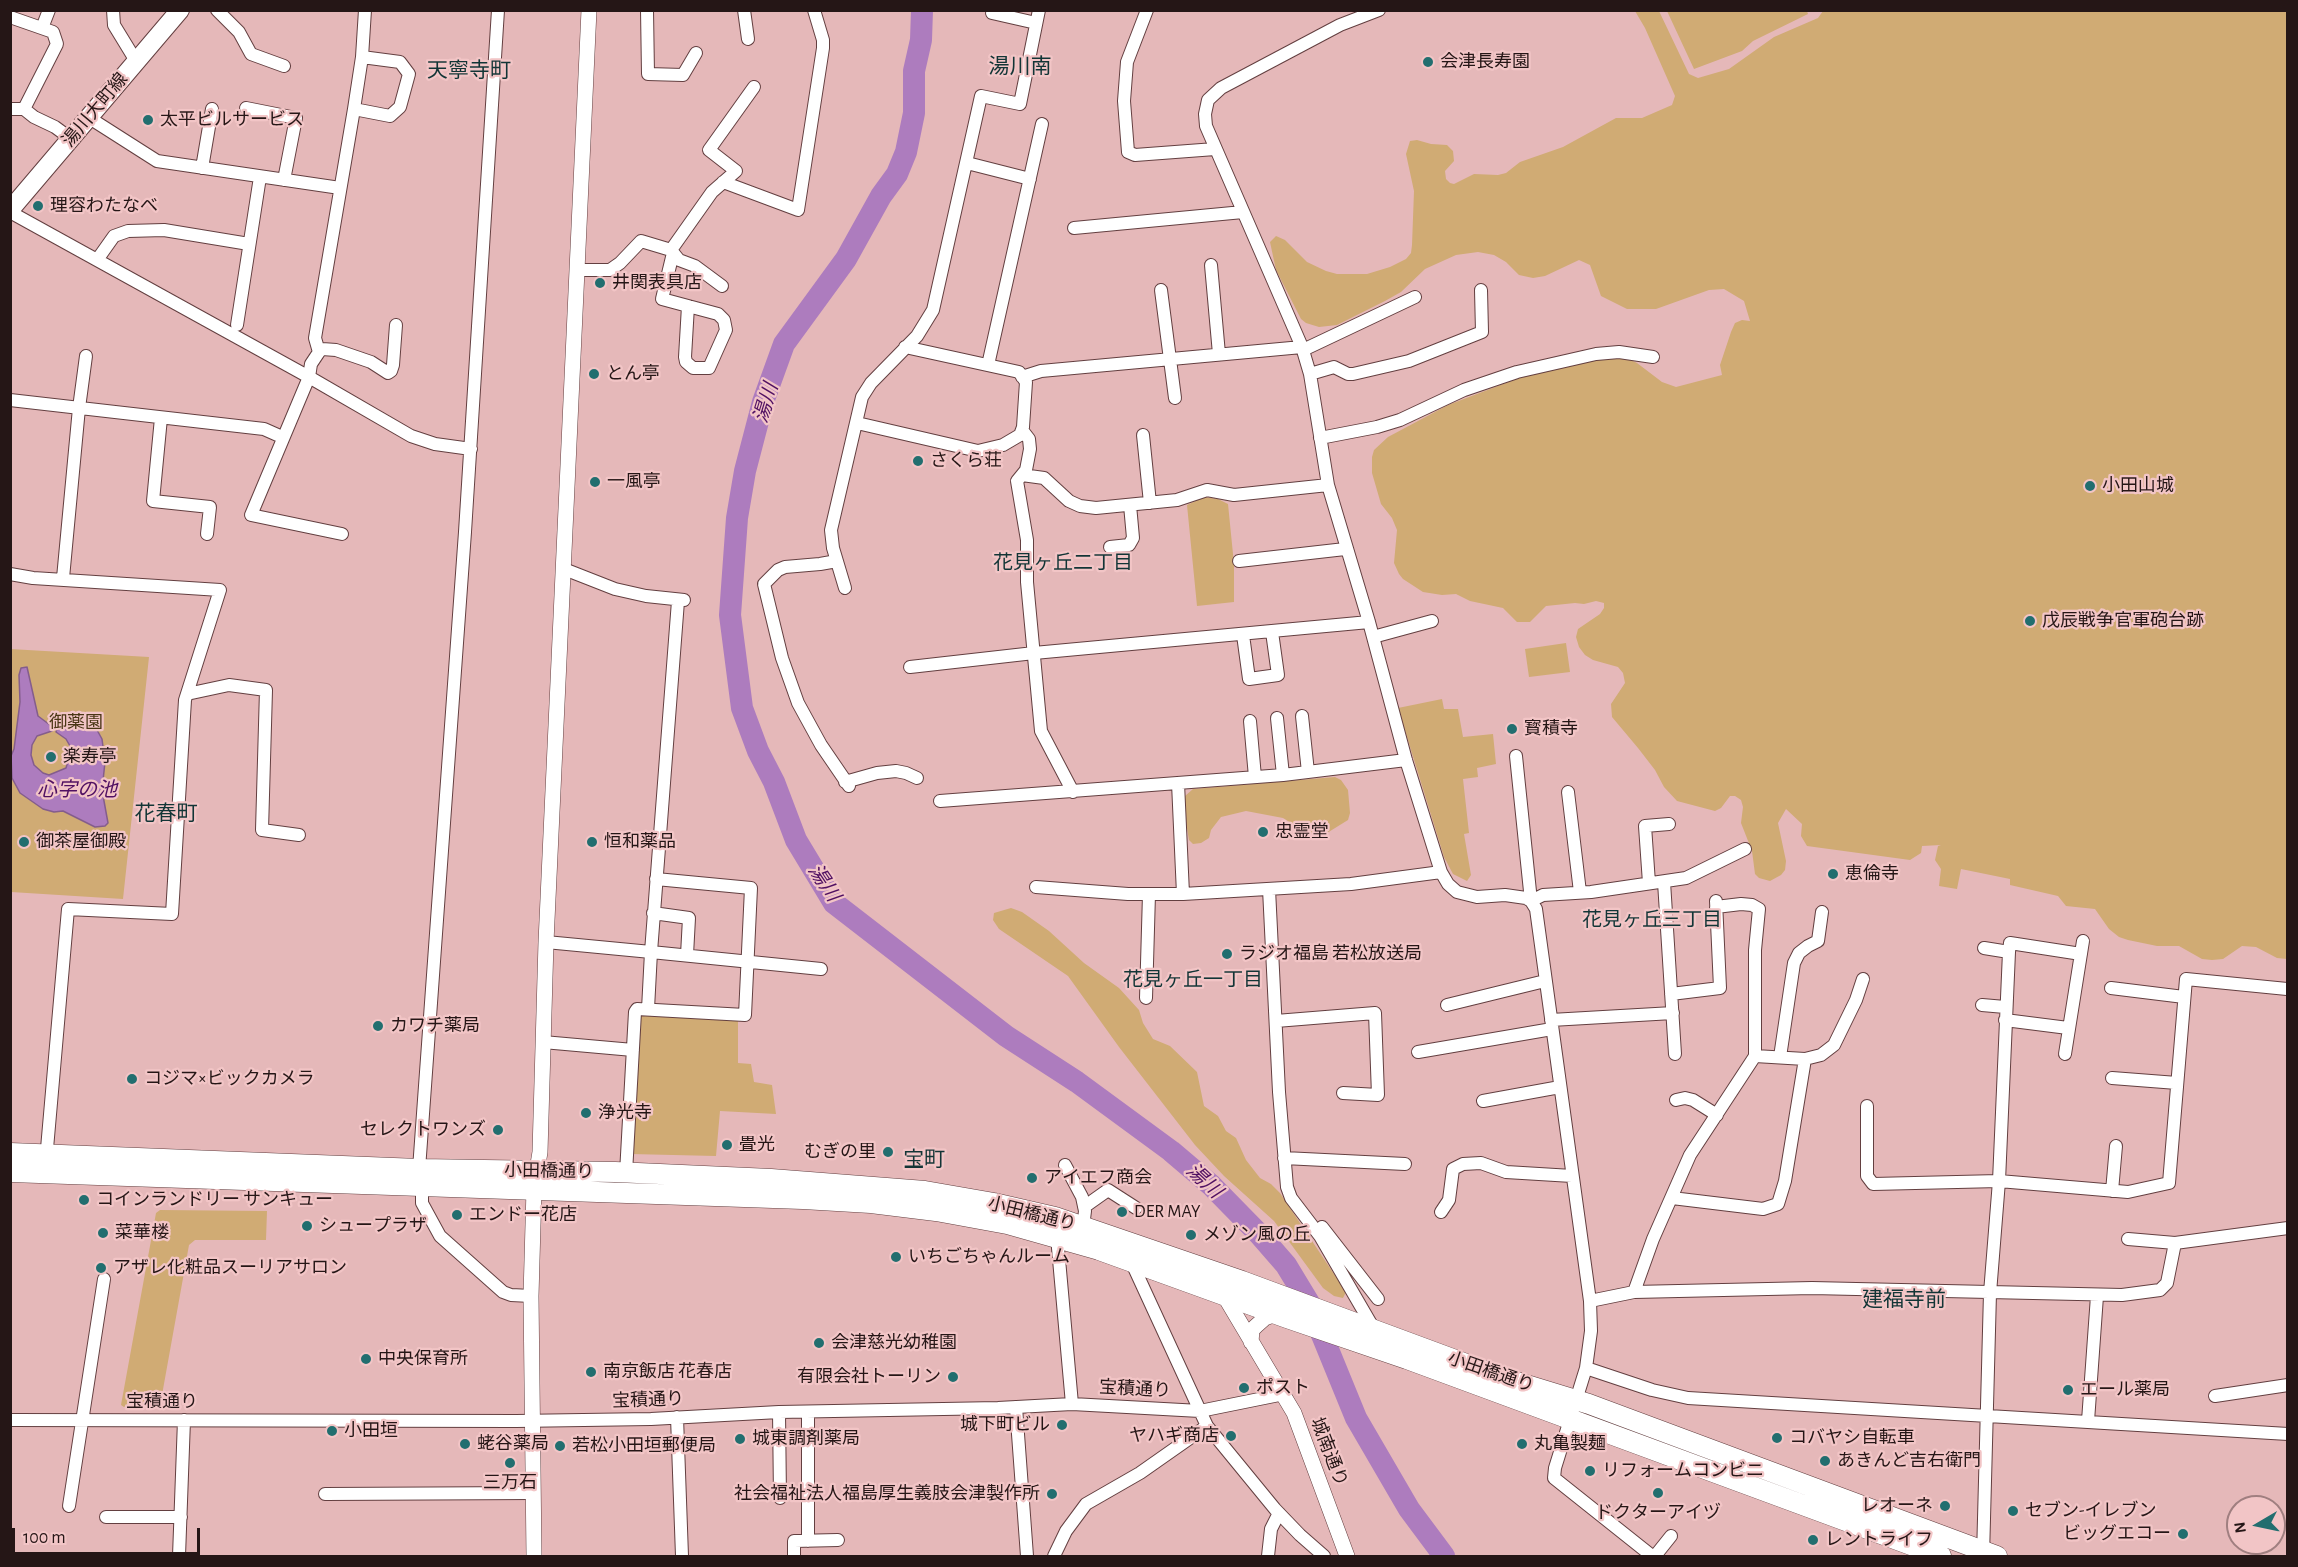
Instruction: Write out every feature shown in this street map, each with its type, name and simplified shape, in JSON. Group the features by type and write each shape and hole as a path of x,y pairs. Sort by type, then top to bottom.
{"main road":[{"name":"湯川大町線","path":"11,209 180,10"},
{"name":"小田橋通り","path":"10,1153 45,1164"},
{"name":"小田橋通り","path":"10,1172 45,1164 536,1179 871,1203 979,1219 1057,1237 1131,1262 1380,1350 1941,1557"},
{"name":"小田橋通り","path":"536,1179 626,1173 782,1180 925,1191 1027,1210 1084,1217 1213,1272 1504,1378 1576,1400 1988,1555"}],"street":[{"path":"42,28 49,10"},
{"path":"112,10 114,25 136,61"},
{"path":"217,10 239,32 249,51 255,57 284,66"},
{"path":"319,352 315,338 362,57 365,10"},
{"path":"498,10 471,449 420,1177 423,1203 440,1236 503,1292 510,1295 531,1296"},
{"path":"534,1557 531,1296 589,10"},
{"path":"647,10 648,74 683,75 696,53"},
{"path":"744,10 748,39"},
{"path":"723,182 798,210 823,40 814,10"},
{"path":"1147,10 1127,62 1124,101 1128,152 1135,155 1215,149"},
{"path":"1379,10 1340,25 1221,88 1208,100 1205,114 1206,126 1215,149 1302,349 1310,374 1328,485 1345,549 1369,622 1406,760 1441,872 1452,888 1462,894 1477,897 1514,896 1531,900 1543,895 1591,892 1686,878 1746,849"},
{"path":"845,588 831,530 862,397 871,383 917,336 933,310 981,96 1020,104 1038,17 992,13"},
{"path":"10,17 53,32 57,44 24,109"},
{"path":"354,109 390,116 400,107 409,74 400,62 362,57"},
{"path":"688,306 686,362 693,368 709,368 726,330 724,320 718,314 662,299 672,252 712,192 736,171 709,150 754,87"},
{"path":"246,108 296,118 284,180"},
{"path":"10,109 24,109 70,138"},
{"path":"202,168 212,109"},
{"path":"88,117 158,162 340,188"},
{"path":"988,365 1042,124"},
{"path":"967,163 1030,179"},
{"path":"237,325 261,177"},
{"path":"11,209 97,260 422,442 471,449"},
{"path":"1074,228 1243,212"},
{"path":"97,260 114,236 128,231 174,231 249,244"},
{"path":"577,270 610,270 641,241 672,252 679,260 695,266 723,286"},
{"path":"1211,265 1219,354"},
{"path":"1161,290 1175,398"},
{"path":"1310,374 1334,367 1353,374 1408,361 1482,332 1481,290"},
{"path":"1022,377 1041,371 1219,354 1302,349 1415,297"},
{"path":"342,534 251,515 309,377 311,363 319,352 322,349 336,350 371,362 388,373 393,365 396,325"},
{"path":"857,423 978,452 1003,446 1020,435 1026,382 1019,372 905,347"},
{"path":"1320,438 1377,428 1464,390 1517,372 1596,354 1638,354 1653,357"},
{"path":"63,578 86,356"},
{"path":"10,400 264,429 282,437"},
{"path":"161,418 153,501 210,507 207,534"},
{"path":"1022,430 1029,439 1030,449 1026,470 1017,481 1028,549 1027,582 1042,735 1073,792"},
{"path":"1143,435 1150,503"},
{"path":"1022,475 1044,478 1080,507 1096,508 1177,500 1207,490 1234,495 1328,485"},
{"path":"1110,547 1129,544 1133,538 1130,505"},
{"path":"1239,561 1345,549"},
{"path":"837,561 785,567 778,570 764,584 782,658 798,703 820,745 847,784 876,773 896,771 917,778"},
{"path":"564,569 615,589 682,601 653,914 648,1009"},
{"path":"10,574 33,578 63,578 220,590 187,694 172,914 68,909 45,1164"},
{"path":"1373,637 1432,621"},
{"path":"910,667 1034,653 1369,622"},
{"path":"1243,635 1249,679 1278,675 1272,632"},
{"path":"187,694 229,685 266,690 262,830 299,835"},
{"path":"1302,716 1308,772"},
{"path":"1277,718 1283,775"},
{"path":"1250,722 1255,777"},
{"path":"1516,756 1531,900 1536,909 1590,1301 1591,1331 1586,1368 1554,1478 1654,1557 1671,1536"},
{"path":"940,801 1283,775 1406,760"},
{"path":"1178,783 1183,894"},
{"path":"1568,792 1580,892"},
{"path":"1649,883 1645,826 1669,824"},
{"path":"1036,887 1079,892 1183,894 1351,884 1441,872"},
{"path":"626,1173 637,1009 745,1015 752,888 656,879"},
{"path":"1664,882 1675,1054"},
{"path":"1269,889 1284,1158 1288,1191 1320,1236 1371,1328"},
{"path":"1146,998 1149,894"},
{"path":"1634,1292 1690,1155 1755,1056 1755,950 1759,909 1752,905 1716,904 1720,988 1671,994"},
{"path":"1780,1056 1794,963 1799,953 1818,941 1822,912"},
{"path":"653,914 689,918 687,955"},
{"path":"2065,1054 2084,941"},
{"path":"546,942 821,969"},
{"path":"1988,1555 1986,1416 1990,1293 1999,1181 2005,1007 2010,943 2081,954"},
{"path":"1984,948 2009,952"},
{"path":"1867,1106 1867,1176 1873,1184 1999,1181 2128,1192 2169,1183 2186,979 2287,989"},
{"path":"1755,1056 1805,1059 1821,1055 1834,1045 1863,980"},
{"path":"1447,1005 1545,981"},
{"path":"2111,988 2184,997"},
{"path":"1982,1005 2005,1007"},
{"path":"1276,1021 1375,1013 1378,1095 1343,1093"},
{"path":"1419,1052 1551,1024 1673,1014"},
{"path":"2005,1020 2068,1028"},
{"path":"543,1042 633,1050"},
{"path":"1672,1198 1762,1209 1778,1204 1785,1181 1805,1059"},
{"path":"2112,1078 2177,1083"},
{"path":"1483,1101 1560,1087"},
{"path":"1676,1100 1685,1098 1693,1100 1717,1115"},
{"path":"2112,1191 2116,1146"},
{"path":"1284,1158 1405,1164"},
{"path":"1441,1212 1449,1200 1453,1169 1463,1164 1481,1163 1506,1172 1572,1176"},
{"path":"1065,1165 1082,1197 1084,1217"},
{"path":"1288,1191 1293,1189 1378,1299"},
{"path":"1084,1217 1108,1190 1136,1208"},
{"path":"2128,1239 2175,1243 2288,1228"},
{"path":"1057,1237 1072,1404"},
{"path":"1590,1301 1634,1292 1812,1288 2122,1296 2160,1290 2168,1283 2175,1243"},
{"path":"1131,1262 1207,1426 1279,1513 1324,1557"},
{"name":"城南通り","path":"1213,1272 1251,1342 1284,1394 1305,1439 1347,1557"},
{"path":"69,1506 104,1279"},
{"path":"2088,1421 2097,1296"},
{"path":"1251,1342 1252,1330 1261,1321 1276,1314"},
{"path":"1586,1368 1652,1390 1688,1398 2288,1434"},
{"path":"2215,1396 2288,1385"},
{"name":"宝積通り","path":"10,1420 533,1420 1072,1404 1200,1411 1284,1394"},
{"path":"1016,1407 1027,1557"},
{"path":"779,1412 780,1498"},
{"path":"808,1412 808,1541"},
{"path":"677,1417 682,1557"},
{"path":"179,1557 184,1420"},
{"path":"1054,1557 1066,1531 1086,1504 1140,1473 1207,1426"},
{"path":"325,1494 534,1493"},
{"path":"1268,1557 1271,1529 1279,1513"},
{"path":"106,1517 181,1517"},
{"path":"794,1557 794,1541 838,1539"},
{"path":"1629,1557 1638,1546"}],"green space":[{"path":"1635,11 1659,11 1689,74 1698,78 1729,69 1774,37 1818,18 1823,11 2287,11 2287,959 2277,958 2256,947 2242,946 2223,959 2202,959 2179,946 2157,946 2128,940 2119,937 2109,929 2095,909 2066,906 2058,896 2010,885 2010,879 1961,869 1957,889 1939,886 1941,869 1935,860 1938,846 1941,845 1922,846 1921,853 1910,860 1807,846 1801,836 1802,824 1786,809 1778,823 1786,861 1785,870 1770,881 1759,878 1755,874 1752,851 1741,823 1743,807 1741,800 1730,796 1721,808 1715,811 1677,801 1612,717 1611,704 1625,683 1623,673 1618,667 1593,660 1585,655 1576,637 1578,629 1600,614 1604,603 1596,601 1546,606 1530,622 1517,622 1503,608 1470,601 1456,594 1442,595 1423,592 1399,574 1394,563 1397,530 1392,518 1381,504 1372,473 1374,450 1388,437 1448,405 1519,378 1596,359 1629,359 1662,382 1676,387 1722,375 1720,365 1735,323 1742,320 1750,321 1744,301 1724,289 1709,290 1656,309 1627,309 1601,296 1590,265 1579,260 1545,276 1533,278 1519,275 1506,262 1494,255 1478,252 1456,255 1425,269 1401,292 1385,301 1337,325 1319,327 1301,319 1276,270 1270,242 1276,236 1285,240 1307,262 1337,274 1367,274 1390,267 1406,259 1411,253 1414,191 1406,154 1410,141 1447,145 1453,151 1454,161 1445,171 1446,179 1454,184 1474,174 1506,173 1520,162 1563,147 1616,118 1642,118 1672,105 1675,96 1645,28"},
{"path":"1667,11 1807,11 1808,14 1753,41 1742,51 1694,69"},
{"path":"1204,497 1218,499 1228,504 1234,564 1234,602 1197,606 1187,505"},
{"path":"1566,643 1570,672 1529,677 1525,649"},
{"name":"御薬園","path":"10,649 149,657 123,899 11,892"},
{"path":"1442,699 1444,709 1458,709 1463,737 1493,734 1496,764 1477,768 1478,777 1463,779 1469,833 1464,834 1471,875 1467,881 1453,874 1444,857 1398,708"},
{"path":"1335,777 1341,780 1348,790 1350,813 1348,820 1327,833 1316,835 1306,832 1283,818 1246,811 1221,817 1211,830 1209,838 1201,843 1193,844 1189,840 1183,805 1185,796 1193,789"},
{"path":"1011,908 1022,912 1049,931 1084,963 1119,988 1139,1010 1143,1023 1153,1039 1170,1046 1197,1072 1204,1106 1218,1116 1226,1131 1236,1138 1246,1160 1260,1178 1280,1193 1346,1292 1343,1298 1334,1296 1323,1288 1274,1221 1224,1176 1195,1145 1119,1047 1068,976 999,929 993,920 994,913"},
{"path":"640,1013 738,1019 738,1063 751,1064 754,1082 772,1085 776,1114 720,1111 716,1156 630,1154"},
{"path":"160,1210 267,1211 266,1240 195,1240 189,1245 160,1406 156,1408 124,1407 121,1405 156,1213"}],"water":[{"name":"心字の池","path":"27,667 38,716 54,728 52,731 37,736 32,745 31,755 34,765 49,775 66,768 70,746 66,739 56,732 57,729 89,724 97,730 102,739 105,762 102,790 108,823 105,826 95,827 63,811 54,812 43,809 20,793 12,778 11,756 14,749 20,702 19,675 21,668"}],"waterway":[{"name":"湯川","path":"922,10 921,40 914,71 914,113 906,152 897,174 881,196 846,259 784,344 763,402 745,471 737,518 730,615 742,708 796,840 834,903 1006,1036 1077,1082 1171,1151 1211,1185 1286,1265 1309,1303 1356,1418 1409,1509 1444,1556"}],"place":[{"name":"会津長寿園","path":"1428,62"},
{"name":"太平ビルサービス","path":"148,120"},
{"name":"理容わたなべ","path":"38,206"},
{"name":"井関表具店","path":"600,283"},
{"name":"とん亭","path":"594,374"},
{"name":"さくら荘","path":"918,461"},
{"name":"一風亭","path":"595,482"},
{"name":"小田山城","path":"2090,486"},
{"name":"戊辰戦争官軍砲台跡","path":"2030,621"},
{"name":"寳積寺","path":"1512,729"},
{"name":"楽寿亭","path":"51,757"},
{"name":"忠霊堂","path":"1263,832"},
{"name":"御茶屋御殿","path":"24,842"},
{"name":"恒和薬品","path":"592,842"},
{"name":"恵倫寺","path":"1833,874"},
{"name":"ラジオ福島 若松放送局","path":"1227,954"},
{"name":"カワチ薬局","path":"378,1026"},
{"name":"コジマ×ビックカメラ","path":"132,1079"},
{"name":"浄光寺","path":"586,1113"},
{"name":"セレクトワンズ","path":"498,1130"},
{"name":"畳光","path":"727,1145"},
{"name":"むぎの里","path":"888,1152"},
{"name":"アイエフ商会","path":"1032,1178"},
{"name":"コインランドリー サンキュー","path":"84,1200"},
{"name":"DER MAY","path":"1122,1212"},
{"name":"エンドー花店","path":"457,1215"},
{"name":"シュープラザ","path":"307,1226"},
{"name":"菜華楼","path":"103,1233"},
{"name":"メゾン風の丘","path":"1191,1235"},
{"name":"いちごちゃんルーム","path":"896,1257"},
{"name":"アザレ化粧品スーリアサロン","path":"101,1268"},
{"name":"会津慈光幼稚園","path":"819,1343"},
{"name":"中央保育所","path":"366,1359"},
{"name":"南京飯店 花春店","path":"591,1372"},
{"name":"有限会社トーリン","path":"953,1377"},
{"name":"ポスト","path":"1244,1388"},
{"name":"エール薬局","path":"2068,1390"},
{"name":"城下町ビル","path":"1062,1425"},
{"name":"小田垣","path":"332,1431"},
{"name":"ヤハギ商店","path":"1231,1436"},
{"name":"コバヤシ自転車","path":"1777,1438"},
{"name":"城東調剤薬局","path":"740,1439"},
{"name":"蛯谷薬局","path":"465,1444"},
{"name":"丸亀製麺","path":"1522,1444"},
{"name":"若松小田垣郵便局","path":"560,1446"},
{"name":"あきんど吉右衛門","path":"1825,1461"},
{"name":"三万石","path":"510,1463"},
{"name":"リフォームコンビニ","path":"1590,1471"},
{"name":"ドクターアイヅ","path":"1658,1493"},
{"name":"社会福祉法人福島厚生義肢会津製作所","path":"1052,1494"},
{"name":"レオーネ","path":"1945,1506"},
{"name":"セブン-イレブン","path":"2013,1511"},
{"name":"ビッグエコー","path":"2183,1534"},
{"name":"レントライフ","path":"1813,1540"}],"district":[{"name":"湯川南","path":"1020,67"},
{"name":"天寧寺町","path":"469,71"},
{"name":"花見ヶ丘二丁目","path":"1063,563"},
{"name":"花春町","path":"166,814"},
{"name":"花見ヶ丘三丁目","path":"1652,920"},
{"name":"花見ヶ丘一丁目","path":"1193,980"},
{"name":"宝町","path":"924,1160"},
{"name":"建福寺前","path":"1904,1300"}]}
